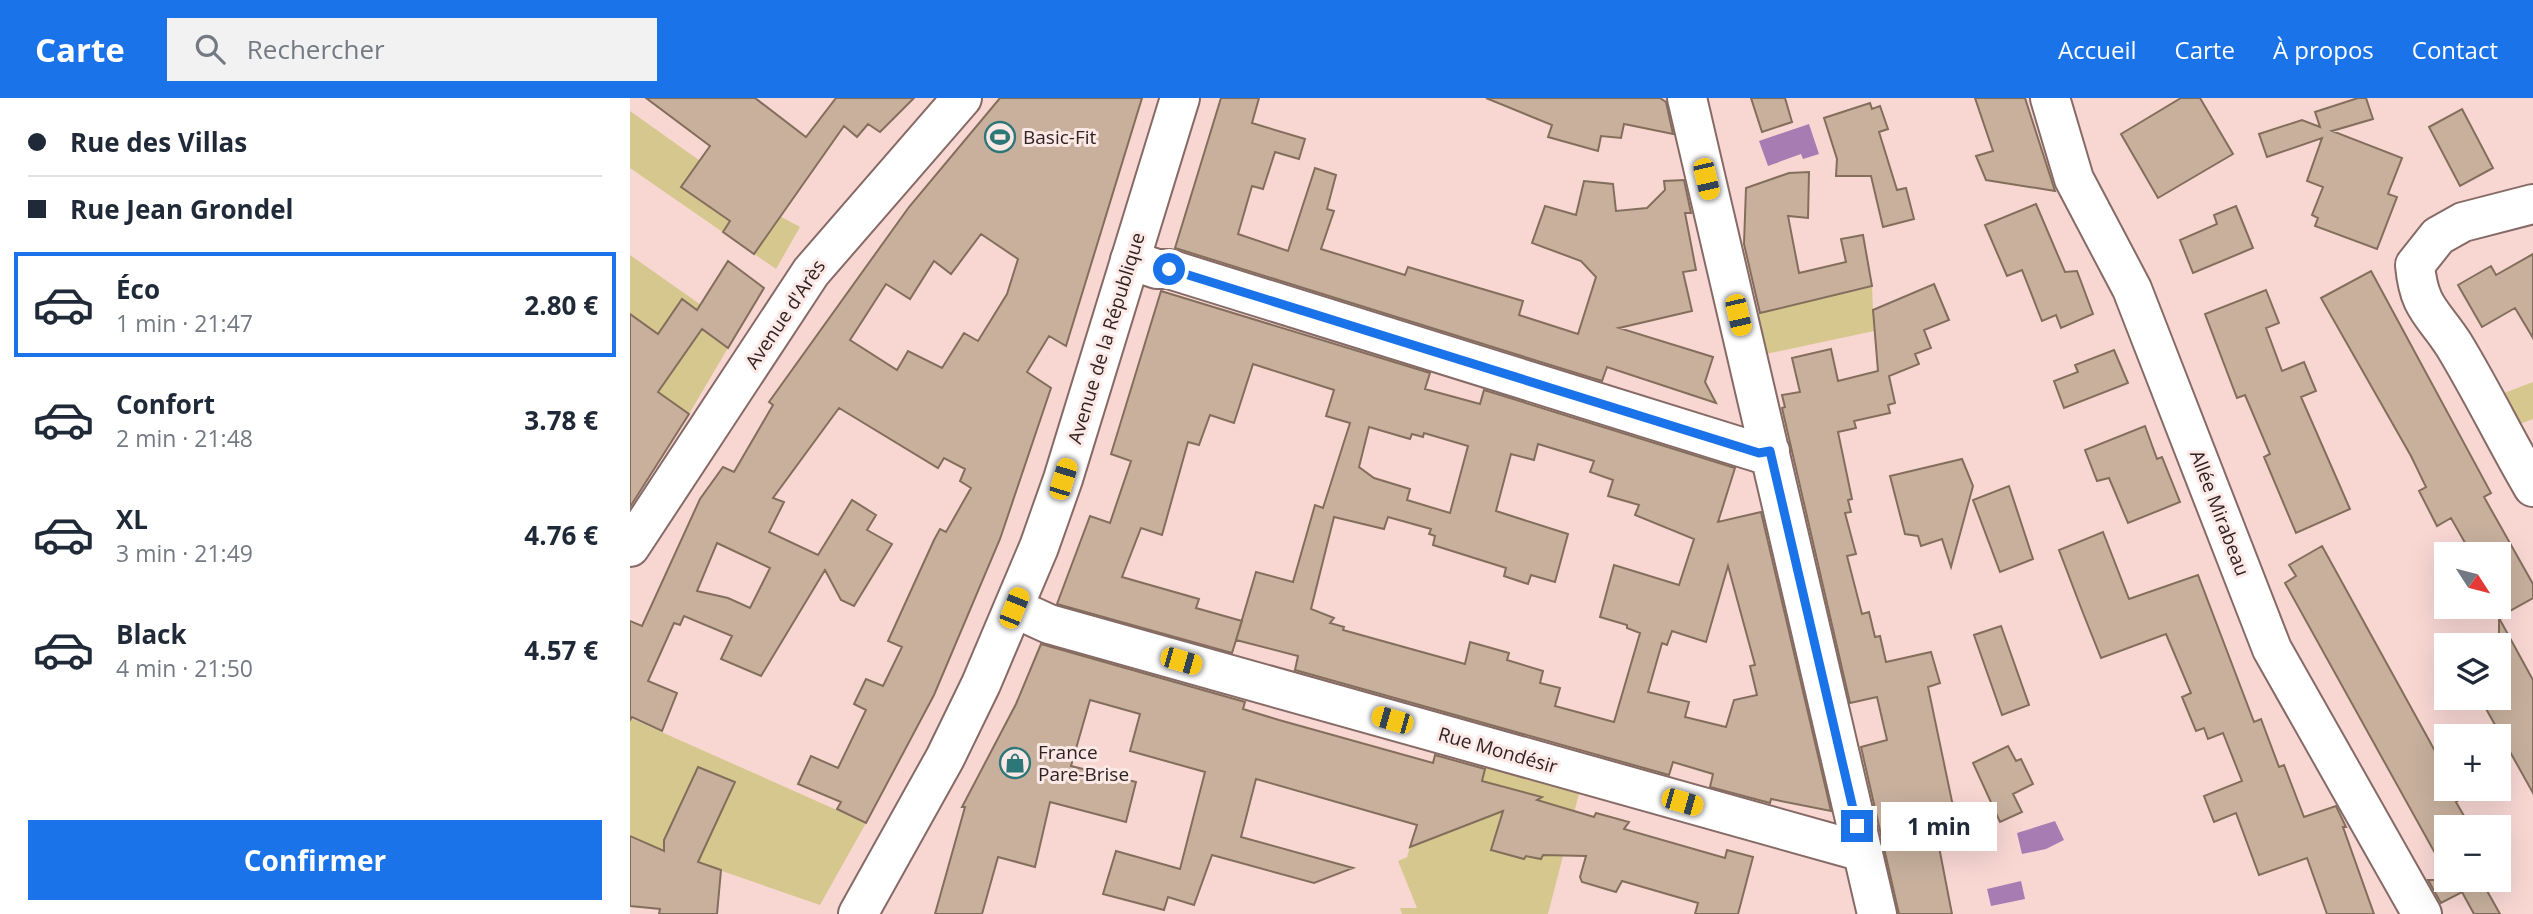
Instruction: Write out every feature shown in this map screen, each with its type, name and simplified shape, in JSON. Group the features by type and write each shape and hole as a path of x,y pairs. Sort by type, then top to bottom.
{"street":[{"name":"Avenue d'Arès","path":"630,547 811,272 962,98"},
{"name":"Avenue de la République","path":"858,914 946,758 1014,608 1063,479 1180,98"},
{"path":"1687,98 1877,914"},
{"name":"Allée Mirabeau","path":"2050,98 2074,179 2132,289 2272,649 2422,914"},
{"path":"2533,204 2463,222 2438,236 2415,265 2417,290 2429,314 2453,344 2533,488"},
{"path":"1130,260 1169,269 1759,453 1770,451"},
{"name":"Rue Mondésir","path":"1014,608 1049,624 1863,852"}],"shaded area":[{"path":"630,111 772,212 800,227 776,269 630,168"},
{"path":"1809,124 1819,154 1803,159 1801,154 1768,166 1759,141"},
{"path":"630,255 738,331 689,414 630,372"},
{"path":"1872,287 1874,331 1766,354 1757,314"},
{"path":"2533,382 2533,419 2515,426 2499,395"},
{"path":"630,718 866,823 820,905 664,851 630,835"},
{"path":"1488,760 1581,786 1548,914 1402,914 1400,908 1417,908 1398,861 1407,857 1410,847 1476,802"},
{"path":"2055,821 2064,840 2046,849 2022,854 2017,833"},
{"path":"2021,881 2025,899 1991,906 1987,889"}],"building":[{"path":"646,98 755,98 806,137 836,98 914,98 880,132 868,124 857,137 844,126 754,254 723,232 730,221 681,187 710,146"},
{"path":"1000,98 1142,98 1066,346 1049,336 1027,372 1051,388 1000,539 934,695 866,823 837,809 841,802 798,784 811,756 838,768 866,710 854,704 866,679 883,686 902,647 888,641 934,540 940,529 946,532 971,488 960,481 965,469 944,458 938,468 839,408 773,498 784,502 769,532 818,555 852,500 876,515 867,530 892,544 854,606 841,600 825,570 761,676 721,659 732,636 684,616 680,625 674,623 648,681 677,693 662,731 632,717 630,720 630,621 642,626 700,499 723,467 734,472 773,405 769,402 909,207","holes":["981,234 1018,259 1007,294 978,341 964,333 942,368 908,351 897,370 850,340 886,284 910,299 934,261 951,274","717,543 770,568 750,608 728,598 697,591"]},
{"path":"1221,98 1259,98 1252,123 1305,139 1299,159 1275,152 1263,189 1252,186 1238,234 1288,251 1315,168 1336,175 1327,209 1334,211 1321,249 1405,275 1408,267 1523,301 1519,315 1578,334 1596,277 1581,261 1532,243 1545,206 1576,215 1584,181 1613,184 1616,211 1647,208 1665,190 1664,181 1684,180 1691,213 1685,213 1696,270 1683,272 1692,311 1619,328 1713,357 1705,382 1716,403 1607,367 1602,381 1175,248"},
{"path":"1486,98 1660,98 1666,102 1673,134 1624,124 1621,138 1601,136 1598,151 1548,137 1552,125"},
{"path":"1751,98 1785,98 1792,122 1762,132"},
{"path":"1975,98 2025,98 2055,191 1986,180 1976,156 1993,151"},
{"path":"2181,98 2200,98 2233,154 2158,198 2121,134"},
{"path":"2358,98 2366,98 2373,119 2332,131 2402,158 2388,194 2397,197 2377,249 2315,226 2318,218 2312,215 2323,187 2307,181 2322,138 2267,157 2259,134 2302,120 2320,127 2315,112"},
{"path":"1870,103 1872,109 1880,106 1888,129 1879,132 1897,190 1906,188 1914,219 1883,227 1871,176 1836,176 1837,159 1824,118"},
{"path":"2462,109 2493,168 2460,186 2429,127"},
{"path":"1809,172 1808,218 1788,216 1799,273 1846,262 1841,239 1863,235 1872,286 1760,313 1744,244 1746,188 1789,173"},
{"path":"2036,204 2065,272 2077,271 2093,314 2061,328 2056,315 2042,321 2022,270 2007,276 1985,225"},
{"path":"2236,206 2253,248 2193,273 2180,240 2217,224 2214,215"},
{"path":"2533,254 2533,338 2515,308 2482,327 2458,285 2491,266 2496,275"},
{"path":"728,261 764,288 728,348 702,329 658,392 689,414 630,507 630,314 658,334 682,299 697,310"},
{"path":"2371,271 2491,493 2484,497 2509,542 2465,542 2451,518 2437,526 2419,491 2426,487 2411,456 2321,298"},
{"path":"1934,284 1949,320 1924,330 1931,348 1915,354 1919,364 1889,376 1895,403 1888,405 1890,413 1854,421 1856,428 1838,432 1852,499 1848,500 1851,512 1845,513 1856,554 1847,556 1862,614 1869,612 1875,637 1880,636 1886,662 1931,652 1940,683 1928,687 1954,811 1933,816 1952,914 1899,914 1861,747 1887,740 1877,697 1850,703 1782,408 1785,407 1782,395 1800,392 1792,358 1831,349 1838,381 1878,371 1873,310"},
{"path":"2266,290 2279,323 2266,328 2282,371 2304,362 2316,391 2301,397 2350,509 2296,533 2264,457 2270,454 2245,395 2237,398 2205,314"},
{"path":"1161,291 1430,373 1425,389 1480,404 1484,390 1735,468 1718,522 1761,512 1831,811 1771,799 1770,803 1710,787 1713,774 1673,762 1669,775 1295,670 1298,656 1236,640 1232,653 1057,604 1090,516 1110,523 1131,461 1111,454","holes":["1253,364 1334,390 1326,416 1350,423 1323,508 1315,505 1293,582 1256,572 1242,621 1196,608 1199,599 1122,577 1141,528 1162,535 1188,442 1199,445 1210,415 1234,423","1369,427 1410,439 1412,434 1423,437 1424,433 1468,446 1450,513 1407,500 1410,489 1374,478 1359,467","1538,444 1594,461 1590,472 1613,480 1608,496 1639,505 1635,515 1694,539 1679,585 1614,565 1600,617 1627,625 1627,628 1640,633 1614,722 1555,706 1560,688 1540,683 1543,671 1507,660 1509,653 1470,642 1465,664 1343,630 1344,627 1330,623 1334,618 1311,609 1334,517 1384,529 1388,517 1431,529 1429,534 1435,536 1433,545 1506,568 1504,576 1528,584 1531,575 1555,582 1568,534 1496,511 1511,454 1534,460","1728,566 1755,665 1750,666 1757,695 1734,700 1726,727 1685,717 1689,702 1648,692 1662,643 1667,645 1672,631 1706,642"]},
{"path":"2114,350 2128,383 2064,408 2054,381 2078,372 2075,365"},
{"path":"2145,426 2157,459 2162,457 2180,502 2128,523 2109,478 2097,481 2085,450"},
{"path":"1962,459 1973,486 1951,567 1942,539 1921,546 1918,536 1905,534 1890,476"},
{"path":"2009,486 2033,559 2000,572 1973,500"},
{"path":"2103,532 2129,599 2198,575 2254,722 2261,719 2279,767 2284,765 2304,817 2336,806 2346,827 2343,827 2374,914 2327,914 2307,858 2259,875 2236,813 2214,822 2204,796 2242,781 2223,733 2208,739 2204,728 2196,731 2182,697 2191,693 2166,634 2101,658 2083,613 2059,550"},
{"path":"2511,545 2533,584 2533,598 2511,610"},
{"path":"2322,546 2434,749 2434,801 2458,801 2464,815 2434,815 2434,851 2285,583 2296,576 2289,565"},
{"path":"2499,620 2500,620 2507,633 2499,633"},
{"path":"2001,626 2029,705 2002,715 1974,635"},
{"path":"2511,640 2533,680 2533,793 2511,754 2511,724 2495,724 2487,710 2511,710"},
{"path":"1041,644 1245,702 1243,709 1279,720 1433,763 1435,755 1485,769 1482,781 1542,797 1537,800 1594,817 1596,813 1629,822 1624,829 1725,858 1727,850 1753,857 1738,914 1695,914 1698,903 1622,881 1616,892 1582,882 1580,877 1586,856 1543,855 1541,859 1526,856 1524,859 1491,850 1503,811 1410,847 1417,825 1256,779 1241,837 1353,868 1314,883 1212,855 1194,905 1168,897 1164,910 1103,894 1116,851 1180,869 1205,772 1130,751 1140,714 1090,700 1071,766 1136,782 1126,822 1050,802 1035,867 998,857 982,914 935,914 965,807 962,807 1016,704"},
{"path":"2008,746 2016,761 2021,759 2033,784 2013,794 2022,812 2000,822 1973,763"},
{"path":"698,767 735,782 698,862 721,870 717,914 659,914 660,909 630,906 630,836 664,851 664,840"},
{"path":"2428,880 2434,880 2434,891"},
{"path":"2435,892 2462,892 2441,903"},
{"path":"2462,892 2488,892 2500,914 2474,914"}],"place":[{"name":"Basic-Fit","path":"1000,137"},
{"name":"France Pare-Brise","path":"1015,763"}],"route":[{"path":"1169,269 1759,453 1770,451 1857,826"}]}
